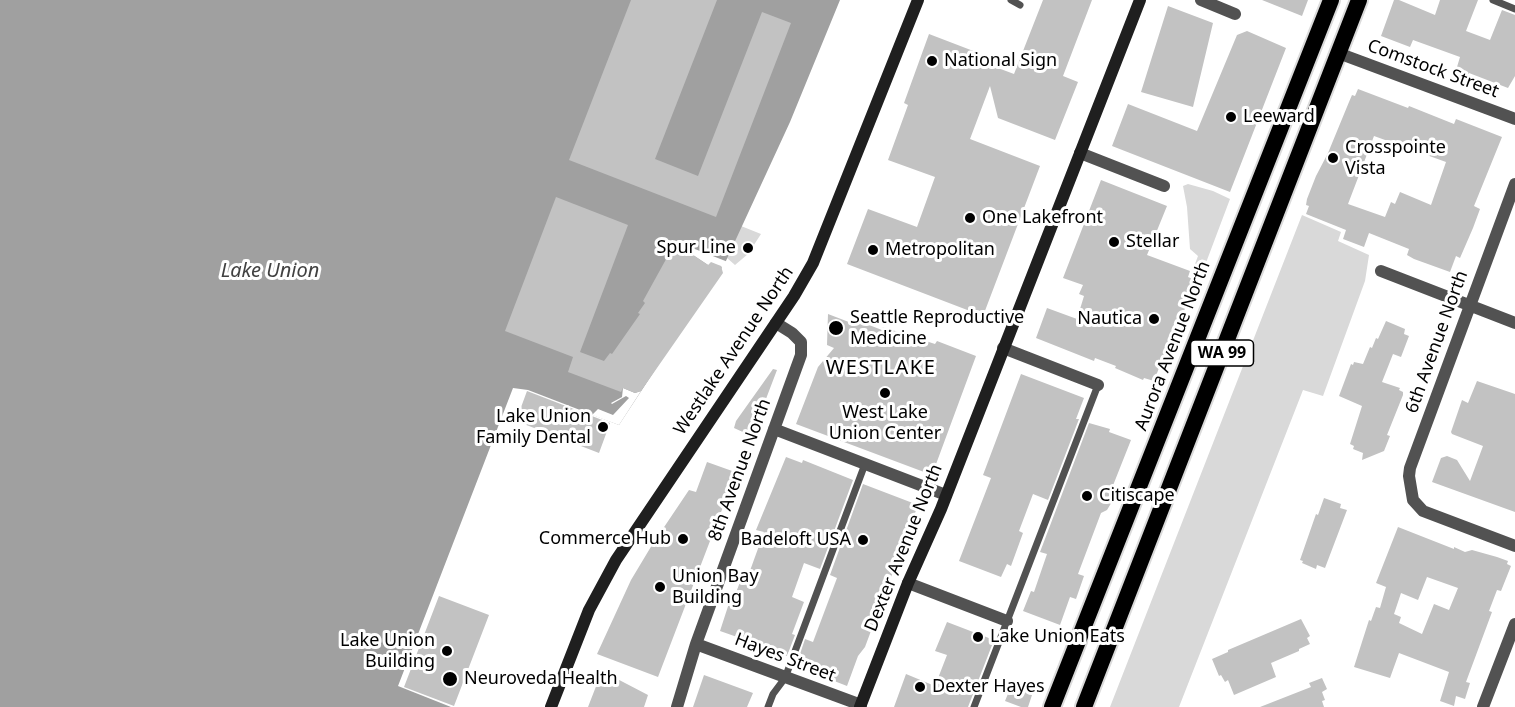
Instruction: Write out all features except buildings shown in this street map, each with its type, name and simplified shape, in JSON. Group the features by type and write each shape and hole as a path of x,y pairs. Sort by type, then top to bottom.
{"highway":[{"name":"Aurora Avenue North","path":"1052,707 1330,0"},
{"name":"WA 99","path":"1084,707 1359,0"}],"main road":[{"name":"Westlake Avenue North","path":"551,707 589,610 616,560 776,323 813,263 918,0"},
{"name":"Dexter Avenue North","path":"861,706 1140,0"}],"street":[{"path":"1201,0 1235,14"},
{"name":"Comstock Street","path":"1338,53 1515,119"},
{"path":"1080,153 1164,186"},
{"name":"6th Avenue North","path":"1515,184 1410,468 1409,486 1413,500 1423,511 1515,546"},
{"path":"1381,271 1515,323"},
{"name":"8th Avenue North","path":"676,707 696,644 801,355 801,342 776,323"},
{"path":"1003,348 1098,385"},
{"path":"774,429 946,495"},
{"path":"908,583 1007,621"},
{"path":"1482,707 1515,624"},
{"name":"Hayes Street","path":"696,644 861,706"}],"lane":[{"path":"1011,0 1020,5"},
{"path":"1493,0 1515,9"},
{"path":"974,707 1098,385"},
{"path":"768,707 772,694 785,678 865,464"}],"shaded area":[{"path":"1188,184 1213,191 1230,199 1204,268 1195,264 1198,256 1190,249 1183,186"},
{"path":"1302,215 1341,232 1338,241 1369,255 1365,281 1323,396 1303,390 1179,707 1110,707"},
{"path":"741,226 761,234 748,254 735,265 727,258"}],"water":[{"name":"Lake Union","path":"0,0 840,0 790,122 725,263 619,425 528,390 513,388 398,686 451,707 0,707"}],"pier":[{"path":"675,243 728,262 723,271 721,266 708,265"},
{"path":"623,388 635,393 641,391 619,425 592,415 598,409 613,415 629,398 626,396 611,403 622,397"}],"place":[{"name":"National Sign","path":"932,61"},
{"name":"Leeward","path":"1231,117"},
{"name":"Crosspointe Vista","path":"1333,158"},
{"name":"One Lakefront","path":"970,218"},
{"name":"Stellar","path":"1114,242"},
{"name":"Spur Line","path":"748,248"},
{"name":"Metropolitan","path":"873,250"},
{"name":"Nautica","path":"1154,319"},
{"name":"Seattle Reproductive Medicine","path":"836,328"},
{"name":"West Lake Union Center","path":"885,393"},
{"name":"Lake Union Family Dental","path":"603,427"},
{"name":"Citiscape","path":"1087,496"},
{"name":"Commerce Hub","path":"683,539"},
{"name":"Badeloft USA","path":"863,540"},
{"name":"Union Bay Building","path":"660,587"},
{"name":"Lake Union Eats","path":"978,637"},
{"name":"Lake Union Building","path":"447,651"},
{"name":"Neuroveda Health","path":"450,679"},
{"name":"Dexter Hayes","path":"920,687"}],"district":[{"name":"WESTLAKE","path":"881,368"}]}
